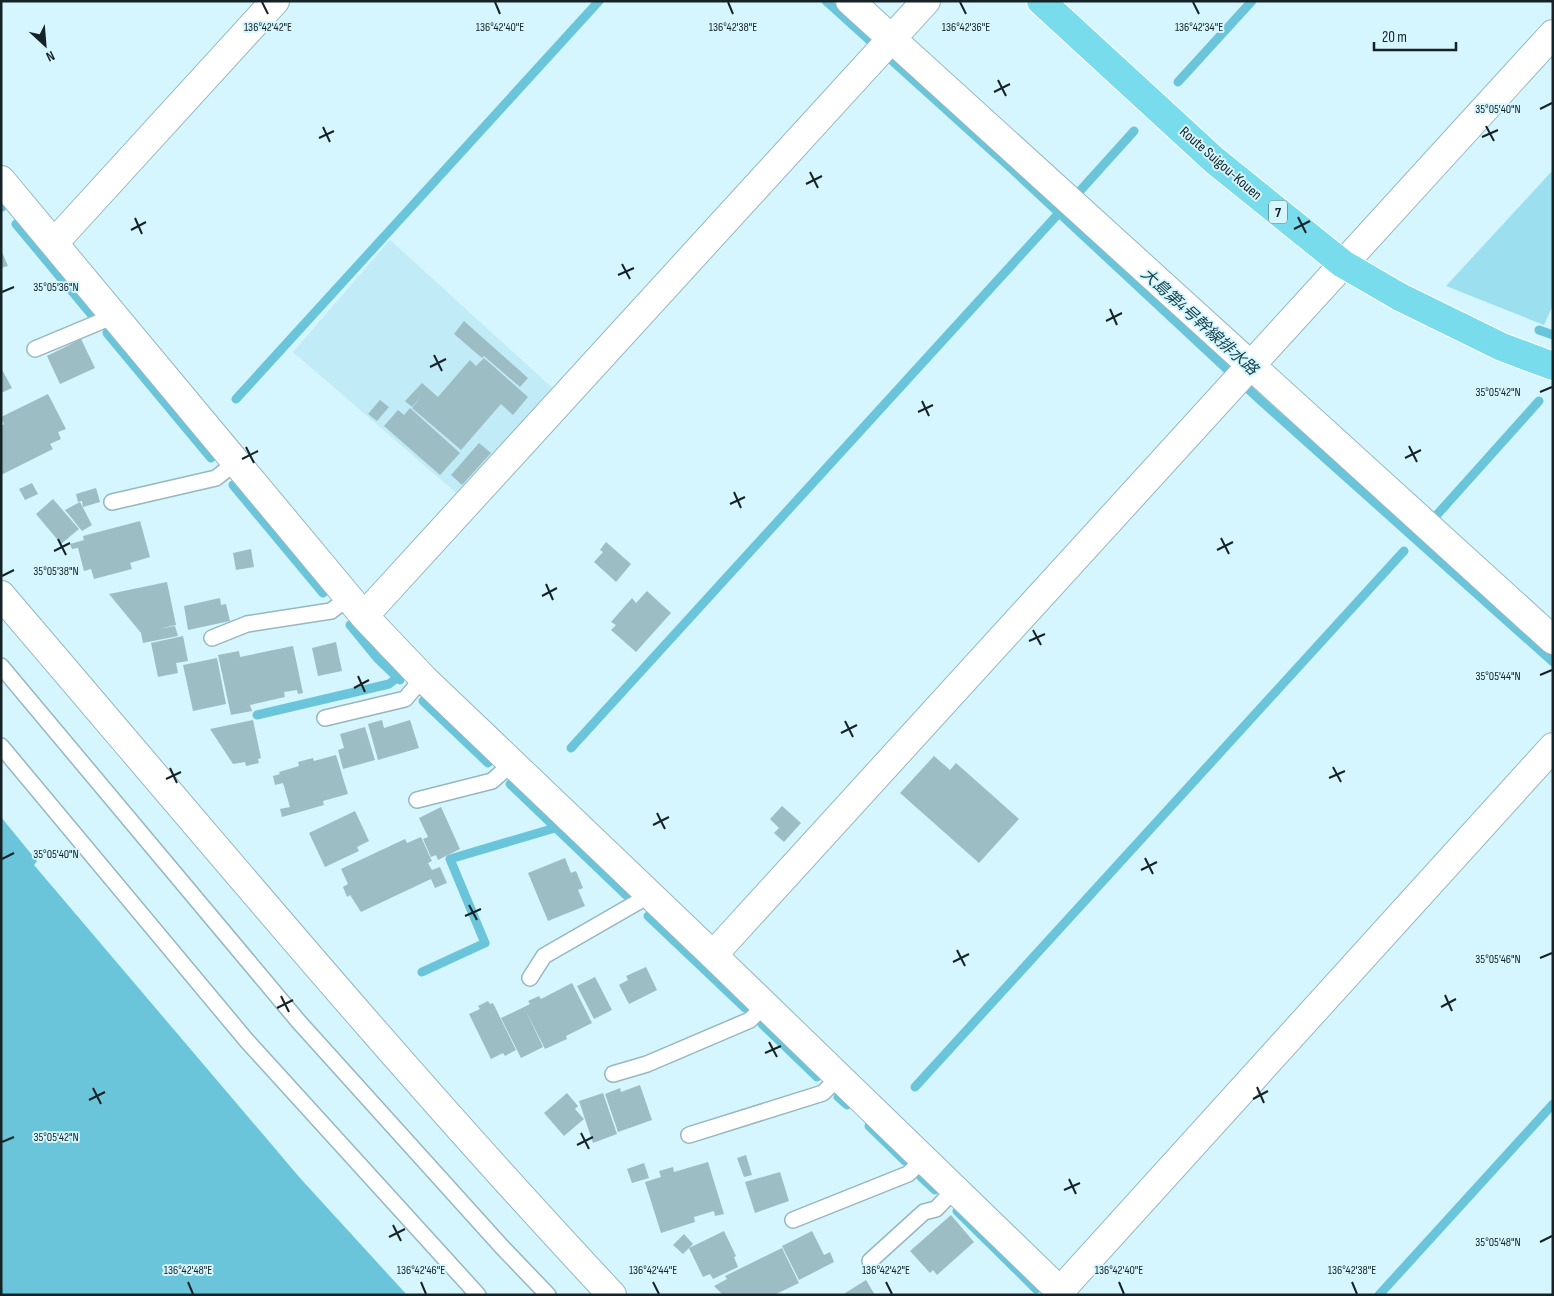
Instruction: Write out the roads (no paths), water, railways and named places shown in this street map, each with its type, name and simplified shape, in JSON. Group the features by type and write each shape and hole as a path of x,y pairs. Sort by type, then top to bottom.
{"main road":[{"name":"Route Suigou-Kouen","path":"1041,1 1214,160 1343,264 1400,297 1502,347 1553,366"}],"street":[{"path":"54,243 275,1"},
{"path":"850,1 884,46 1553,640"},
{"path":"356,607 926,1"},
{"path":"713,956 1553,34"},
{"path":"1,180 356,607 423,678 765,1005 1060,1293 1553,747"},
{"path":"1,595 331,982 516,1192 612,1295"}],"lane":[{"path":"35,349 114,316"},
{"path":"112,502 216,478 236,462"},
{"path":"212,638 247,624 356,607"},
{"path":"1,666 298,1022 548,1295"},
{"path":"325,718 405,699 423,678"},
{"path":"1,746 247,1041 478,1295"},
{"path":"417,800 492,781 512,763"},
{"path":"530,978 544,956 650,895"},
{"path":"613,1074 647,1064 750,1020 765,1005"},
{"path":"689,1135 823,1093 839,1077"},
{"path":"793,1220 908,1174 924,1159"},
{"path":"870,1260 924,1212 936,1209 955,1189"}],"waterway":[{"path":"236,399 599,1"},
{"name":"大島第4号幹線排水路","path":"826,1 1013,170 1260,400 1553,662"},
{"path":"1178,82 1252,1"},
{"path":"1079,192 1134,131"},
{"path":"571,748 1059,213"},
{"path":"16,224 91,314"},
{"path":"1539,330 1553,335"},
{"path":"107,333 211,458"},
{"path":"1435,517 1539,401"},
{"path":"233,485 323,593"},
{"path":"915,1087 1404,551"},
{"path":"350,625 377,658 400,680"},
{"path":"257,715 389,684 398,677"},
{"path":"423,701 488,763"},
{"path":"510,784 626,895"},
{"path":"422,972 485,943 450,859 555,828"},
{"path":"648,916 745,1008"},
{"path":"762,1024 817,1077"},
{"path":"838,1097 847,1105"},
{"path":"1379,1295 1553,1104"},
{"path":"869,1126 905,1161"},
{"path":"921,1177 935,1190"},
{"path":"957,1211 1036,1289"}]}
